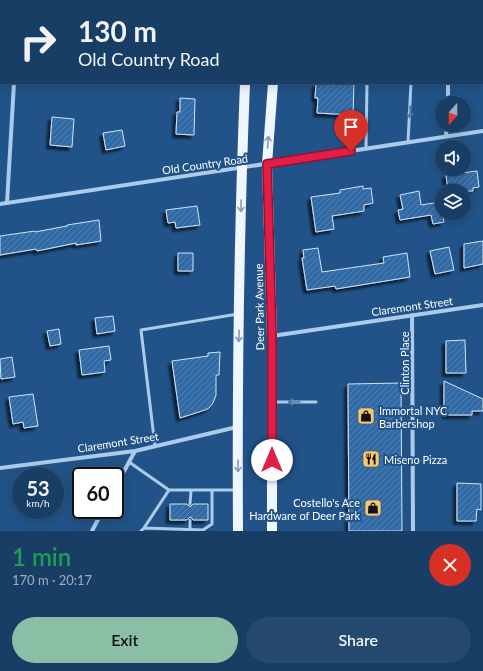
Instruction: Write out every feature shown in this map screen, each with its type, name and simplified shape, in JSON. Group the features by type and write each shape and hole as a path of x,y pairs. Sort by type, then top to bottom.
{"main road":[{"name":"Deer Park Avenue","path":"238,531 237,427 245,84"},
{"name":"Deer Park Avenue","path":"272,531 272,336 267,164 273,84"}],"street":[{"path":"7,203 14,84"},
{"path":"448,84 448,96"},
{"name":"Old Country Road","path":"0,204 483,131"},
{"path":"446,132 446,136"},
{"name":"Claremont Street","path":"272,336 483,305"},
{"name":"Clinton Place","path":"412,315 413,531"},
{"name":"Claremont Street","path":"0,468 135,451 237,427"},
{"path":"124,471 135,451"},
{"path":"92,531 98,519"}],"lane":[{"path":"366,149 367,84"},
{"path":"408,142 411,84"},
{"path":"155,446 141,330 239,314"},
{"path":"272,402 316,402"},
{"path":"129,462 169,490 238,490"},
{"path":"143,530 169,490"},
{"path":"143,530 203,530 212,524 212,490"},
{"path":"190,504 191,491"},
{"path":"190,520 190,530"}],"building":[{"path":"316,84 354,84 353,115 317,113 318,98 315,98"},
{"path":"180,98 195,99 194,135 176,134 177,112 180,112"},
{"path":"52,117 74,119 72,147 50,145"},
{"path":"122,130 125,146 106,150 103,133"},
{"path":"477,171 479,187 473,188 473,191 471,191 471,184 447,184 446,176 471,176 471,172"},
{"path":"363,186 363,189 371,188 373,203 364,205 364,211 332,216 334,229 316,232 311,197 340,193 340,190"},
{"path":"419,191 421,205 435,203 435,220 444,220 444,222 433,224 431,215 400,220 398,210 403,209 400,195"},
{"path":"197,206 200,225 176,228 175,222 168,223 166,210"},
{"path":"99,220 101,241 76,245 76,243 37,251 36,249 0,255 0,236 35,232"},
{"path":"483,241 483,264 464,268 464,244"},
{"path":"449,247 454,270 435,274 430,251"},
{"path":"318,248 322,272 384,263 383,257 407,253 410,277 336,289 335,286 307,290 302,258 304,258 303,250"},
{"path":"178,253 193,253 193,271 178,271"},
{"path":"113,316 115,331 97,334 95,318"},
{"path":"59,329 61,344 50,346 47,331"},
{"path":"465,340 466,373 446,373 446,341"},
{"path":"109,346 111,360 104,361 105,372 82,375 79,350"},
{"path":"220,352 219,375 216,375 216,395 213,403 205,410 180,418 172,361 208,356 208,353"},
{"path":"12,357 15,377 1,379 0,359"},
{"path":"444,381 483,399 483,411 472,411 472,415 446,415 446,408 444,408"},
{"path":"401,383 402,531 349,531 348,384"},
{"path":"33,394 38,426 24,428 23,422 13,424 9,397"},
{"path":"457,483 481,484 481,510 477,509 476,521 457,521"},
{"path":"170,504 187,504 190,507 193,504 208,504 208,520 193,520 190,517 187,520 170,520"}],"place":[{"name":"Immortal NYC Barbershop","path":"366,416"},
{"name":"Miseno Pizza","path":"371,459"},
{"name":"Costello's Ace Hardware of Deer Park","path":"373,508"}],"route":[{"path":"272,460 272,336 267,164 351,151"}]}
